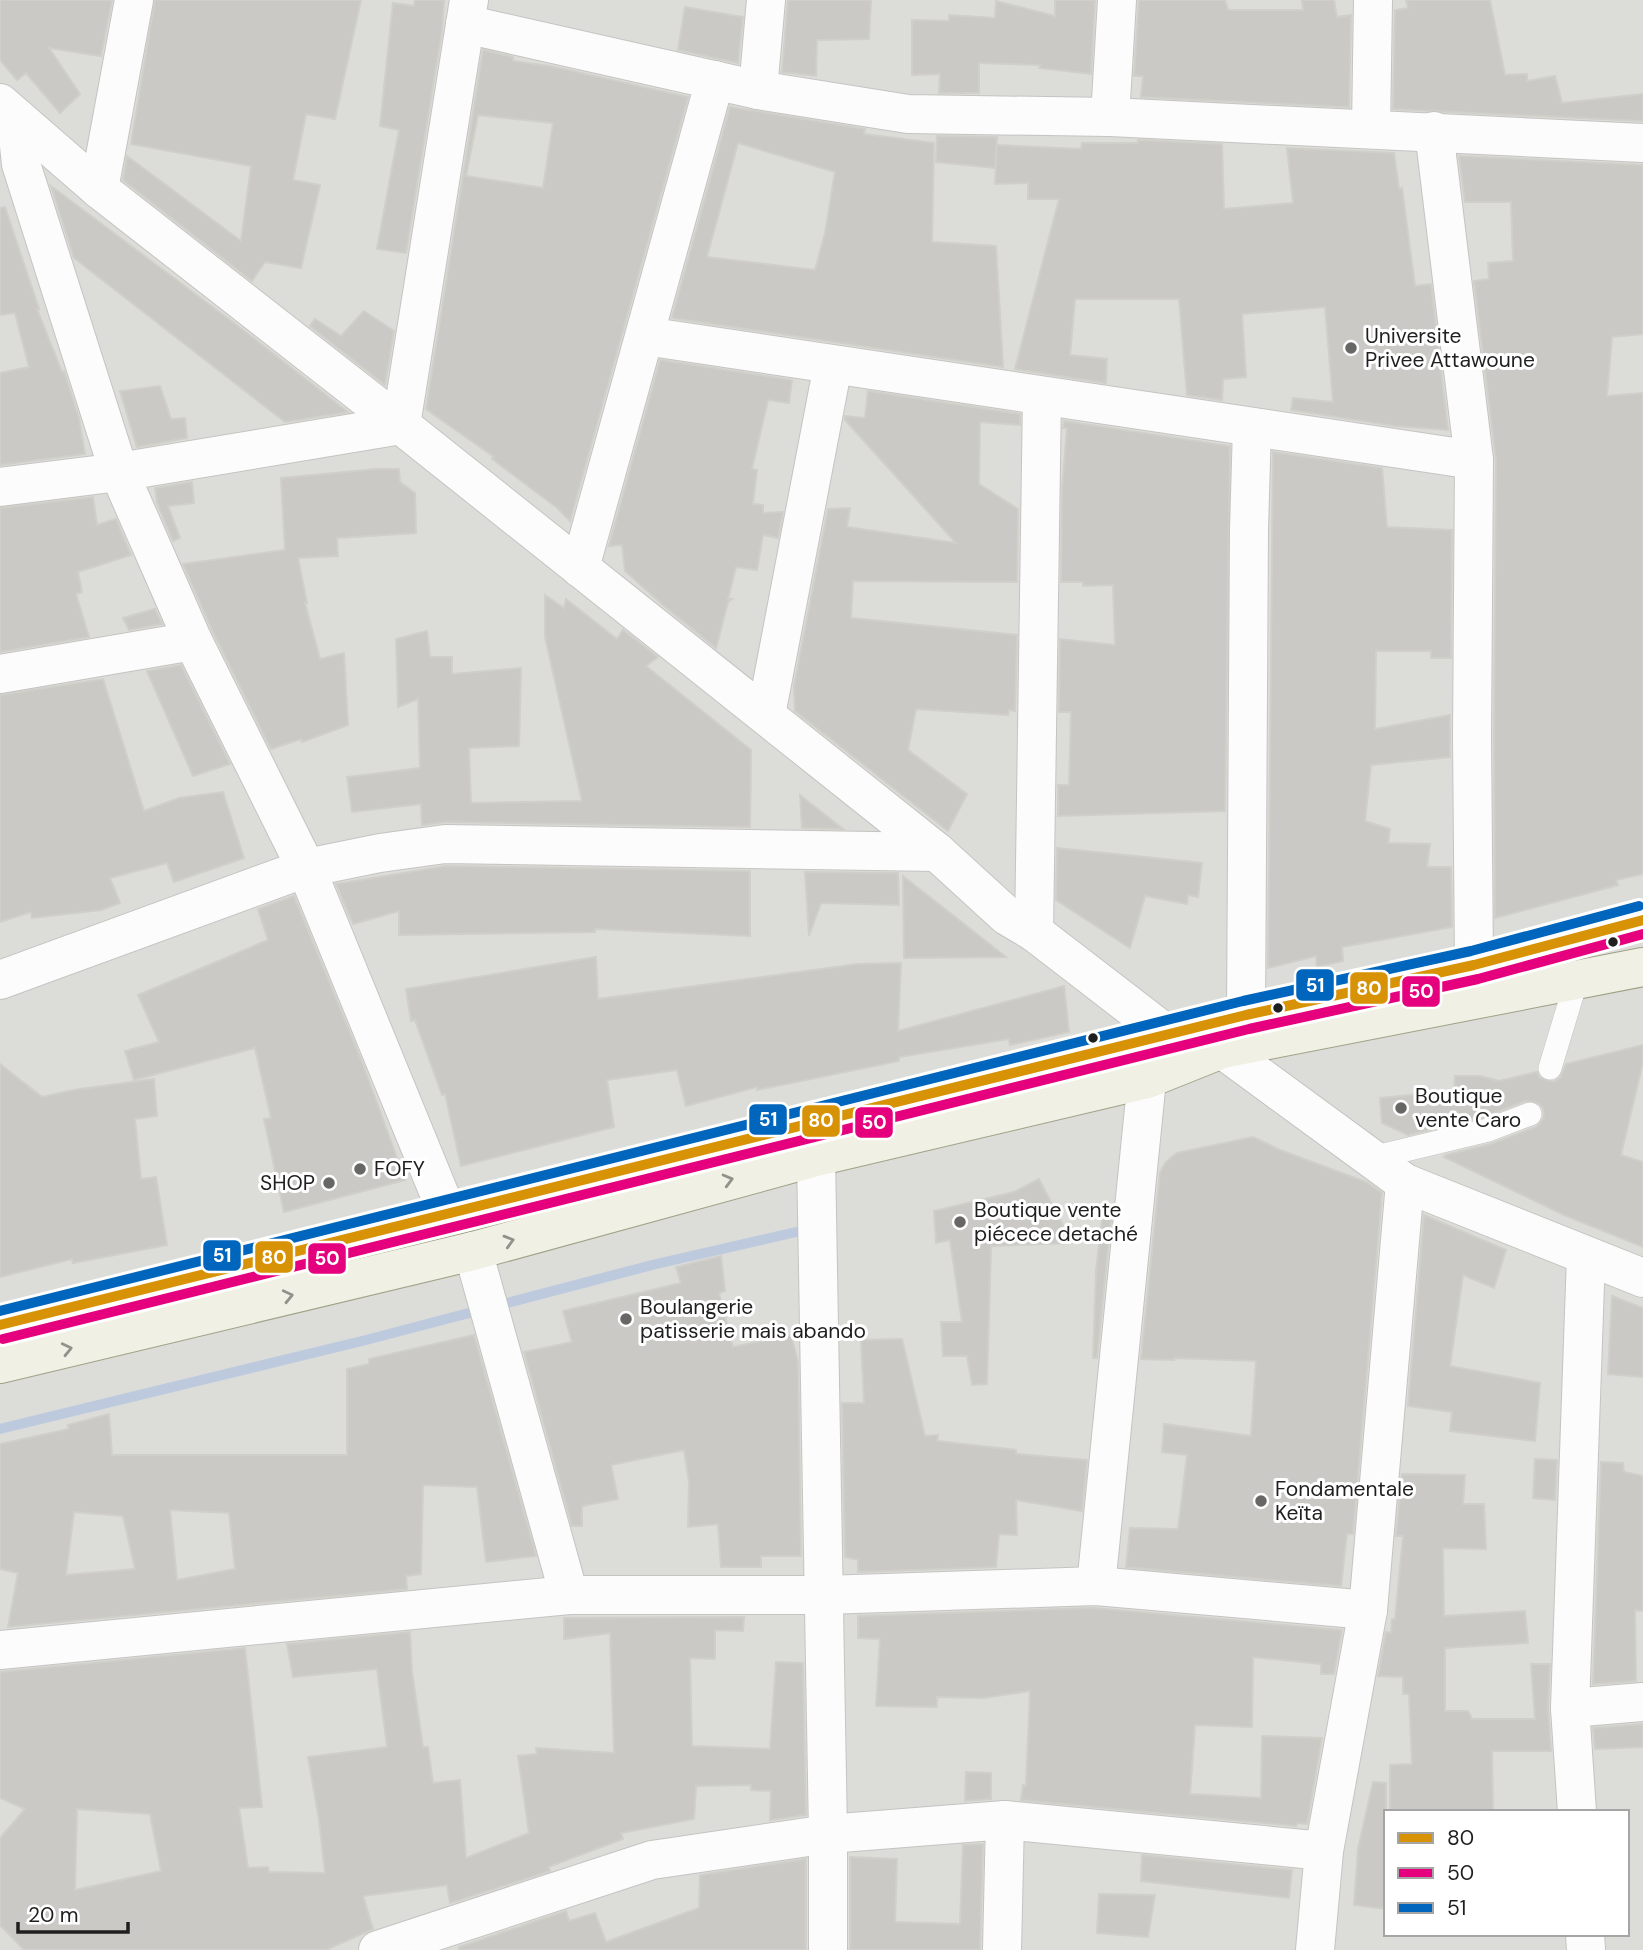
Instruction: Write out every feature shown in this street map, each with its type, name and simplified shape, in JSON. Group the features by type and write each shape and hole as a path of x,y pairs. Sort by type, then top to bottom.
{"main road":[{"path":"0,1325 1246,1015 1474,965 1643,920"},
{"path":"0,1364 473,1251 816,1157 1147,1079 1222,1049 1643,967"}],"street":[{"path":"99,189 134,0"},
{"path":"758,90 766,0"},
{"path":"1110,117 1117,0"},
{"path":"1371,129 1373,0"},
{"path":"401,425 467,12 758,90 908,114 1110,117 1643,143"},
{"path":"580,568 715,80"},
{"path":"5,113 937,852 1007,916 1034,932 1168,1035"},
{"path":"5,113 119,472 192,641 306,868 447,1215"},
{"path":"1434,131 1474,460 1474,965"},
{"path":"645,336 1474,460"},
{"path":"766,716 833,365"},
{"path":"1034,932 1042,397"},
{"path":"0,487 119,472 401,425"},
{"path":"1246,1015 1252,427"},
{"path":"0,674 192,641"},
{"path":"0,980 306,868 445,844 937,852"},
{"path":"1222,1049 1405,1183 1643,1278"},
{"path":"1096,1586 1147,1079"},
{"path":"816,1157 825,1595 828,1950"},
{"path":"1315,1950 1325,1851 1368,1610 1405,1183"},
{"path":"473,1251 569,1595"},
{"path":"1577,1810 1570,1709 1586,1256"},
{"path":"0,1650 569,1595 825,1595 1096,1586 1368,1610"},
{"path":"1570,1709 1643,1702"},
{"path":"378,1950 652,1860 828,1834 1004,1820 1325,1851"},
{"path":"1002,1950 1004,1820"}],"lane":[{"path":"1550,1068 1576,982"},
{"path":"1372,1158 1488,1130 1530,1114"}],"shaded area":[{"path":"0,0 1643,0 1643,1950 0,1950"}],"building":[{"path":"0,0 112,0 101,56 49,48 80,94 60,113 26,73 17,80 0,60"},
{"path":"155,0 361,0 335,119 306,114 293,180 320,185 301,268 265,262 252,281 123,180 127,156 241,241 251,166 131,144"},
{"path":"415,0 444,0 442,31 406,253 377,249 399,130 380,126 393,3 414,6"},
{"path":"788,0 871,0 869,39 817,40 816,76 782,72"},
{"path":"1055,0 1095,0 1091,74 1039,68 1040,65 979,63 979,93 939,93 940,74 912,75 912,20 949,21 949,15 995,18 996,1 1055,16"},
{"path":"1139,0 1225,0 1228,10 1303,10 1302,0 1334,0 1337,17 1351,15 1349,107 1141,97 1143,76 1134,76"},
{"path":"1406,0 1490,0 1505,75 1527,74 1527,81 1555,76 1562,103 1643,94 1643,121 1393,109 1395,10 1408,8"},
{"path":"685,7 743,17 738,63 678,50"},
{"path":"483,50 513,57 513,61 550,66 688,97 570,521 556,507 492,459 494,457 426,409","holes":["478,115 553,123 543,188 466,176"]},
{"path":"730,107 865,129 864,134 934,143 932,242 996,246 1003,367 672,318","holes":["738,143 835,172 825,233 815,270 707,257"]},
{"path":"937,136 997,137 995,168 936,162"},
{"path":"1138,140 1222,144 1224,209 1293,203 1287,148 1394,153 1399,189 1402,188 1415,286 1431,284 1448,430 1395,426 1291,410 1293,398 1333,402 1325,307 1242,314 1246,377 1223,379 1222,400 1187,395 1179,299 1075,299 1070,355 1107,359 1106,383 1015,369 1059,199 1028,199 1028,183 995,184 997,145 1081,149 1082,143 1138,143"},
{"path":"1459,156 1643,165 1643,334 1612,337 1607,396 1643,393 1643,874 1616,880 1618,885 1495,918 1496,460 1474,281 1489,279 1488,263 1513,261 1511,202 1465,202"},
{"path":"51,186 348,412 285,422 74,258"},
{"path":"5,207 37,309 62,372 64,371 79,418 85,454 0,465 0,373 29,367 15,313 0,315 0,208"},
{"path":"364,311 394,331 385,385 310,326 315,319 341,336"},
{"path":"660,360 792,380 789,403 768,400 752,469 757,470 753,504 763,505 763,513 783,512 778,538 763,535 757,570 736,567 728,599 732,599 728,602 716,648 625,571 622,545 609,546"},
{"path":"160,386 171,419 185,418 187,438 137,447 120,391"},
{"path":"868,391 1020,414 1020,425 980,422 979,484 1018,509 1017,582 853,581 851,618 1017,635 1015,711 1009,710 1008,715 916,709 908,750 967,794 948,831 795,711 794,686 828,509 850,508 847,527 956,543 845,420 845,416 865,418"},
{"path":"1064,421 1230,446 1225,811 1058,816 1058,785 1069,785 1071,712 1059,712 1060,639 1115,645 1113,585 1083,586 1083,582 1061,582 1062,490 1067,428 1063,428"},
{"path":"1273,452 1382,468 1387,527 1452,530 1451,658 1431,658 1431,651 1376,651 1375,729 1450,715 1450,757 1371,765 1365,821 1390,829 1388,843 1430,844 1427,867 1451,867 1452,927 1342,947 1343,961 1317,967 1316,956 1268,968"},
{"path":"399,469 400,482 415,493 416,533 337,538 338,556 298,558 305,603 320,659 344,653 348,725 302,742 301,739 271,749 213,632 183,564 285,550 281,478"},
{"path":"192,482 194,503 168,506 180,538 173,541 157,503 155,488"},
{"path":"93,497 97,525 116,519 131,555 78,572 82,592 76,594 89,637 0,652 0,508"},
{"path":"545,595 564,608 566,599 617,639 623,630 658,657 646,666 751,750 750,827 445,822 422,825 421,804 352,812 347,777 420,768 418,699 398,707 396,639 427,631 430,657 452,657 452,674 521,668 519,746 469,748 471,803 582,801 545,637"},
{"path":"155,609 162,624 129,630 123,618"},
{"path":"181,665 230,764 193,776 147,671"},
{"path":"103,679 144,811 179,798 223,792 244,858 174,882 167,863 110,878 120,903 101,910 32,918 31,912 0,922 0,695"},
{"path":"800,795 843,829 802,828"},
{"path":"1057,848 1202,863 1198,897 1188,895 1187,904 1145,896 1130,948 1056,900"},
{"path":"446,866 750,871 750,936 595,929 595,932 399,935 399,911 353,924 336,884"},
{"path":"805,872 898,873 899,905 821,903 809,936"},
{"path":"903,876 1006,957 904,958"},
{"path":"294,896 364,1067 405,1180 284,1212 264,1119 271,1118 255,1048 134,1080 125,1051 159,1042 138,995 268,940 258,909"},
{"path":"596,957 598,999 858,964 901,963 898,1031 1064,986 1069,1032 1010,1045 1009,1039 899,1057 899,1061 757,1090 757,1087 686,1106 677,1070 607,1080 614,1127 461,1166 445,1094 442,1095 415,1020 411,1021 406,989"},
{"path":"1643,1045 1643,1062 1621,1155 1643,1162 1643,1247 1564,1215 1444,1157 1491,1144 1536,1127 1544,1116 1543,1108 1538,1103 1525,1101 1484,1117 1408,1135 1382,1123 1380,1098 1454,1091 1455,1076 1480,1076 1499,1081 1537,1072 1540,1078 1553,1082 1560,1078 1566,1064"},
{"path":"0,1064 42,1097 154,1079 157,1116 135,1119 141,1179 156,1177 167,1245 73,1263 72,1259 0,1277"},
{"path":"1253,1137 1366,1182 1382,1193 1353,1534 1347,1534 1341,1586 1126,1567 1130,1528 1178,1529 1187,1455 1162,1452 1164,1424 1251,1436 1256,1361 1141,1359 1160,1172 1166,1162 1177,1153"},
{"path":"1039,1179 1072,1243 991,1246 987,1384 972,1385 967,1356 943,1356 941,1322 962,1322 950,1240 936,1243 934,1211 1014,1192"},
{"path":"1424,1215 1506,1250 1494,1288 1463,1275 1450,1366 1540,1383 1535,1441 1450,1431 1452,1412 1408,1406"},
{"path":"1102,1219 1111,1219 1097,1358 1093,1358 1096,1272"},
{"path":"721,1256 725,1291 719,1293 733,1347 791,1335 798,1362 801,1556 761,1556 761,1567 721,1567 718,1524 688,1527 689,1482 684,1450 611,1465 618,1499 582,1506 582,1526 572,1526 524,1352 572,1342 563,1311 681,1283 676,1267"},
{"path":"1612,1296 1643,1308 1643,1377 1608,1374"},
{"path":"474,1335 536,1556 486,1562 477,1487 423,1485 421,1574 406,1576 407,1589 8,1627 18,1573 0,1569 0,1444 69,1429 68,1425 109,1414 112,1455 347,1455 347,1369 369,1364 369,1359","holes":["170,1510 229,1513 235,1569 177,1580","74,1512 123,1516 135,1569 66,1575"]},
{"path":"902,1339 925,1436 938,1435 937,1441 1016,1450 1016,1454 1087,1460 1082,1511 1016,1500 1017,1535 999,1534 996,1567 858,1572 858,1560 845,1557 842,1403 864,1403 861,1340"},
{"path":"1535,1459 1557,1460 1555,1500 1533,1498"},
{"path":"1601,1462 1623,1463 1624,1472 1643,1476 1643,1611 1635,1610 1636,1681 1593,1684"},
{"path":"1402,1474 1465,1475 1463,1504 1484,1504 1486,1549 1443,1548 1444,1616 1525,1611 1528,1643 1445,1648 1445,1711 1468,1711 1472,1719 1535,1719 1531,1664 1550,1664 1548,1707 1551,1751 1492,1751 1493,1810 1390,1810 1390,1765 1412,1764 1409,1694 1403,1694 1403,1677 1378,1676 1386,1632 1391,1633 1392,1619 1395,1619 1403,1536 1396,1536"},
{"path":"1093,1608 1342,1630 1334,1674 1321,1674 1321,1664 1253,1657 1252,1727 1195,1725 1190,1794 1261,1798 1262,1736 1322,1738 1307,1824 1297,1823 1296,1826 1021,1800 1023,1785 1026,1786 1030,1691 984,1698 937,1697 937,1707 876,1706 880,1639 858,1638 858,1616"},
{"path":"744,1617 743,1631 715,1630 715,1659 690,1658 692,1746 770,1749 776,1662 803,1663 806,1815 770,1820 771,1791 751,1790 751,1785 696,1786 694,1819 621,1833 623,1839 548,1867 550,1871 450,1903 447,1885 363,1896 373,1929 326,1950 24,1950 0,1925 0,1838 25,1809 0,1798 0,1672 245,1648 262,1807 239,1808 248,1868 268,1867 269,1872 325,1873 308,1757 387,1747 377,1669 293,1677 287,1644 410,1632 412,1672 423,1747 428,1747 433,1783 460,1780 466,1858 529,1833 518,1756 537,1754 536,1748 614,1753 610,1633 564,1639 564,1618","holes":["77,1809 150,1814 161,1871 75,1890"]},
{"path":"1643,1724 1643,1747 1595,1749 1593,1728"},
{"path":"966,1772 991,1773 991,1799 965,1801"},
{"path":"1373,1782 1386,1783 1384,1909 1354,1905 1358,1849"},
{"path":"983,1844 980,1950 850,1950 850,1857 897,1859 895,1922 960,1924 963,1845"},
{"path":"1142,1855 1292,1870 1289,1898 1141,1881"},
{"path":"806,1859 806,1950 459,1950 459,1947 566,1911 569,1921 595,1913 606,1942 699,1908 700,1875"},
{"path":"1099,1894 1155,1895 1148,1937 1097,1933"}],"waterway":[{"path":"0,1429 366,1340 652,1265 809,1229"}],"transit line":[{"name":"51","path":"0,1311 1243,1001 1471,951 1639,906"},
{"name":"80","path":"0,1325 1246,1015 1474,965 1643,920"},
{"name":"50","path":"3,1339 1249,1029 1478,979 1643,934"}],"place":[{"name":"Universite Privee Attawoune","path":"1351,348"},
{"name":"Boutique vente Caro","path":"1401,1108"},
{"name":"FOFY","path":"360,1169"},
{"name":"SHOP","path":"329,1183"},
{"name":"Boutique vente piécece detaché","path":"960,1222"},
{"name":"Boulangerie patisserie mais abando","path":"626,1319"},
{"name":"Fondamentale Keïta","path":"1261,1501"}]}
